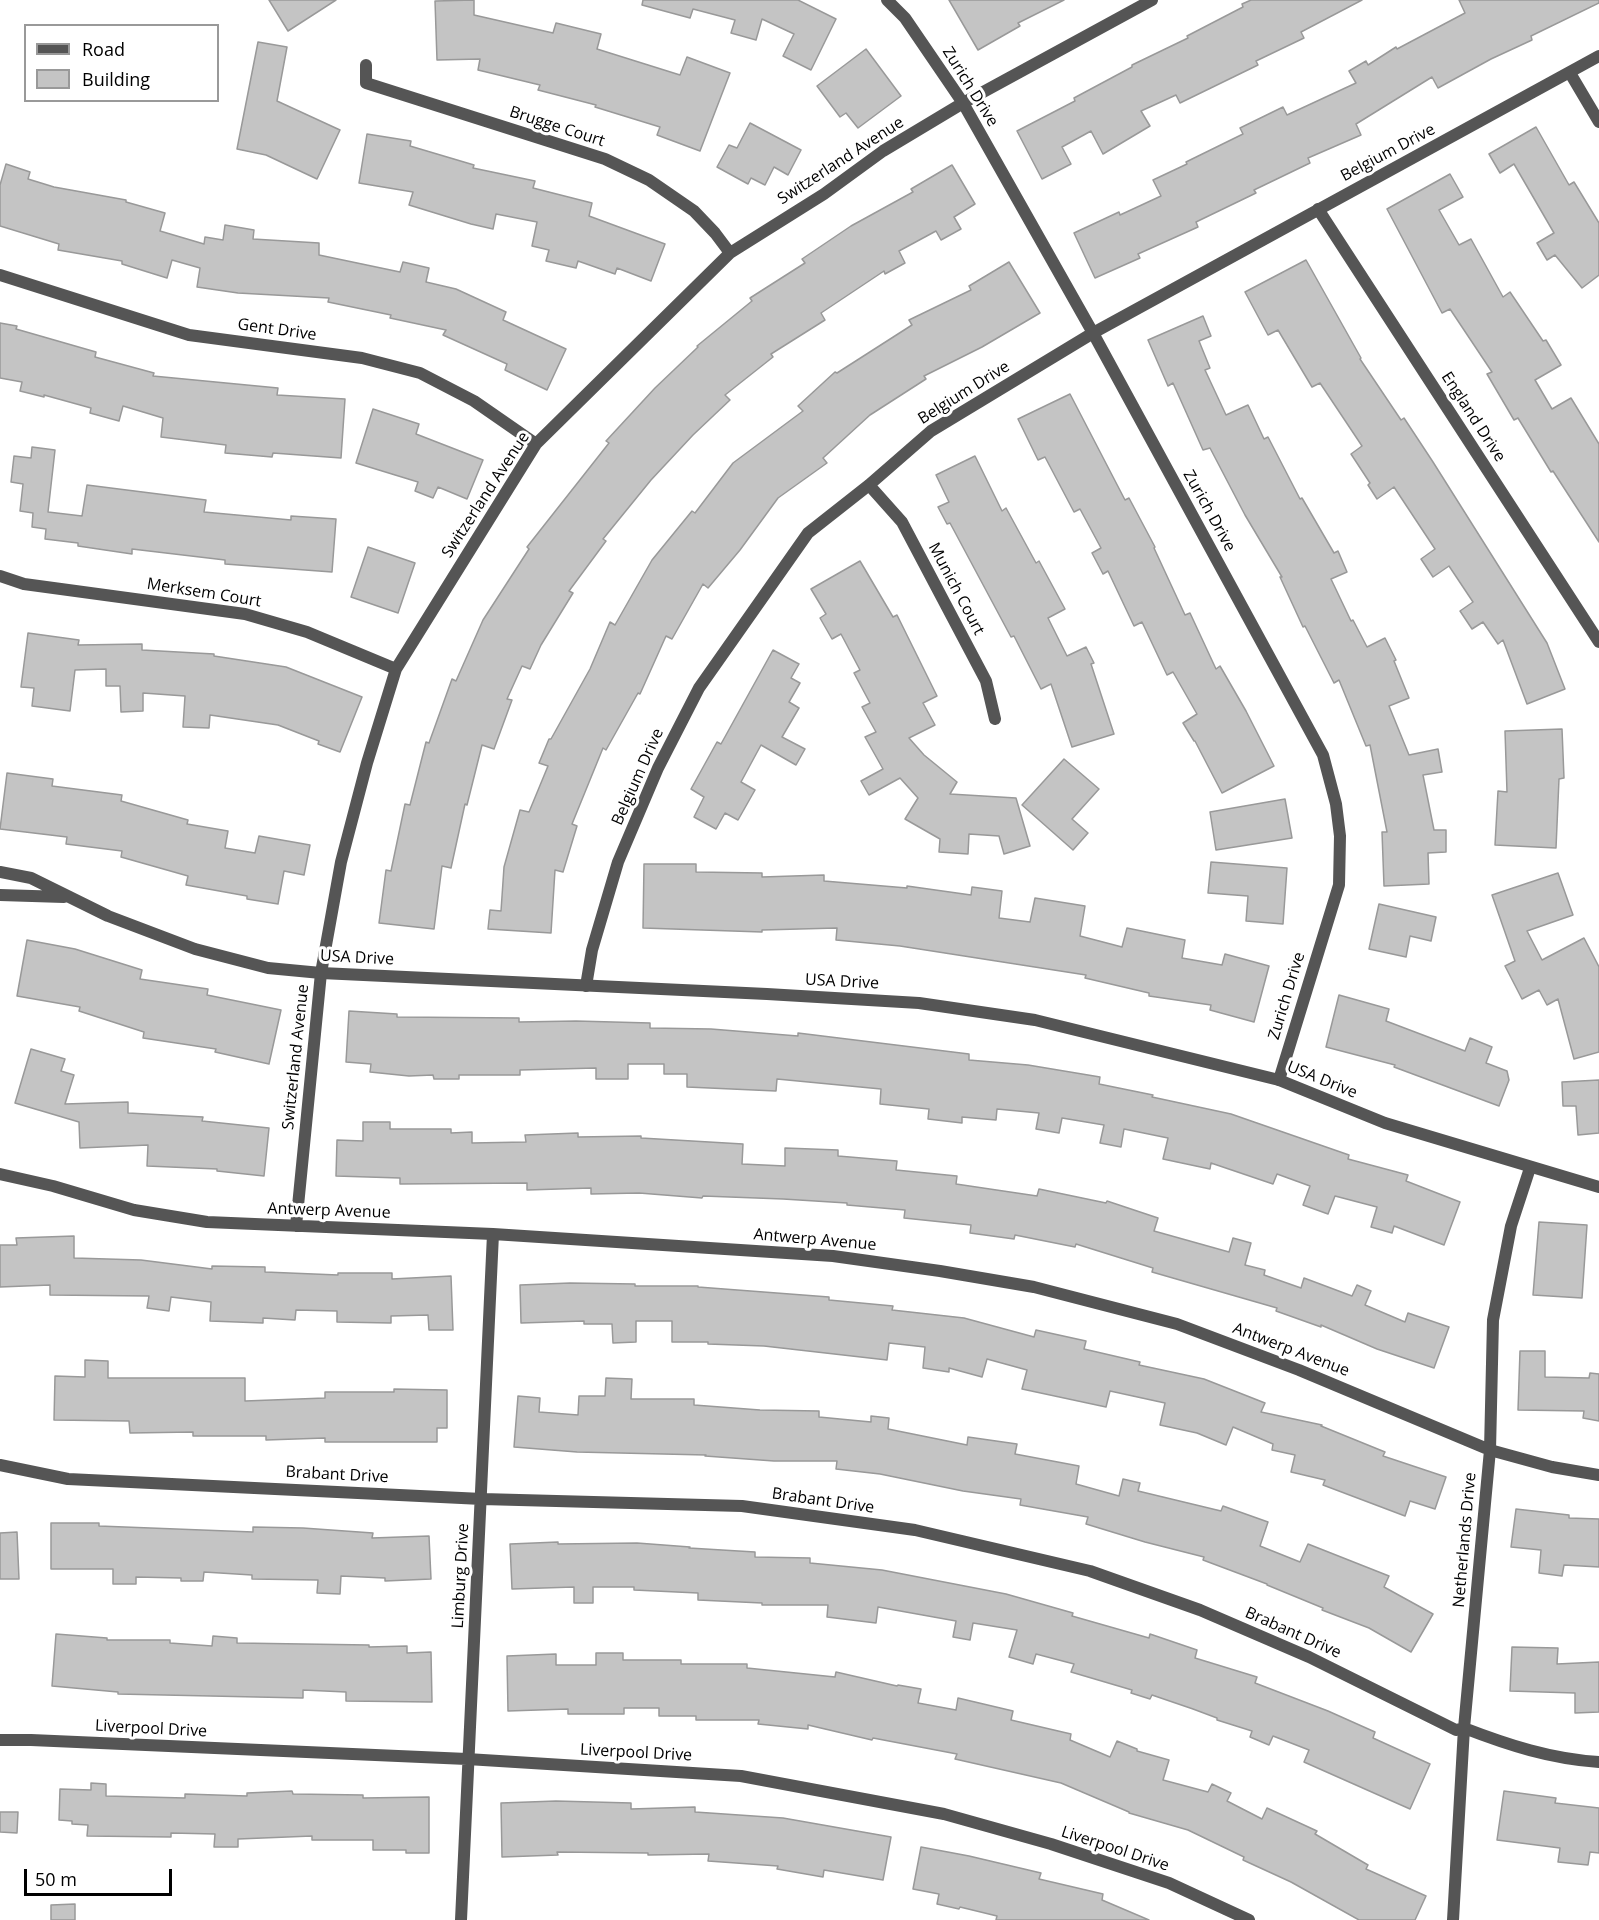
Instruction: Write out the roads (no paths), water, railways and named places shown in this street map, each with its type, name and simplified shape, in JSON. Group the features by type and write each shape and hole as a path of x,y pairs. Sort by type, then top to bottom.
{"street":[{"name":"Zurich Drive","path":"887,0 905,18 963,103 1093,333 1323,755 1336,804 1340,836 1339,885 1279,1080"},
{"name":"Switzerland Avenue","path":"296,1226 321,973 341,862 367,763 396,669 536,444 730,253 824,194 883,151 963,103 1152,0"},
{"name":"Belgium Drive","path":"586,986 592,950 618,862 658,768 699,688 808,533 869,485 931,431 1093,333 1599,56"},
{"name":"Brugge Court","path":"366,65 366,83 605,159 649,180 694,211 730,253"},
{"path":"1569,73 1599,122"},
{"name":"England Drive","path":"1318,209 1599,642"},
{"name":"Gent Drive","path":"0,275 189,335 362,358 420,373 474,400 536,444"},
{"name":"Munich Court","path":"869,485 902,522 986,681 995,719"},
{"name":"Merksem Court","path":"0,576 24,584 246,614 307,632 396,669"},
{"name":"USA Drive","path":"0,872 31,878 108,916 195,949 268,968 321,973 919,1003 1035,1020 1279,1080 1384,1123 1599,1187"},
{"name":"USA Drive","path":"0,895 71,897"},
{"name":"Netherlands Drive","path":"1453,1920 1464,1728 1490,1449 1492,1320 1511,1226 1530,1168"},
{"name":"Antwerp Avenue","path":"0,1174 53,1186 134,1210 207,1222 493,1234 833,1256 1034,1287 1177,1324 1299,1370 1490,1449 1552,1467 1599,1475"},
{"name":"Limburg Drive","path":"461,1920 493,1234"},
{"name":"Brabant Drive","path":"0,1465 68,1479 482,1499 742,1506 915,1530 1090,1571 1200,1610 1309,1657 1456,1731 1464,1728 1513,1747 1574,1760 1599,1762"},
{"name":"Liverpool Drive","path":"0,1740 467,1759 741,1776 944,1814 1051,1844 1169,1883 1249,1920"}]}
